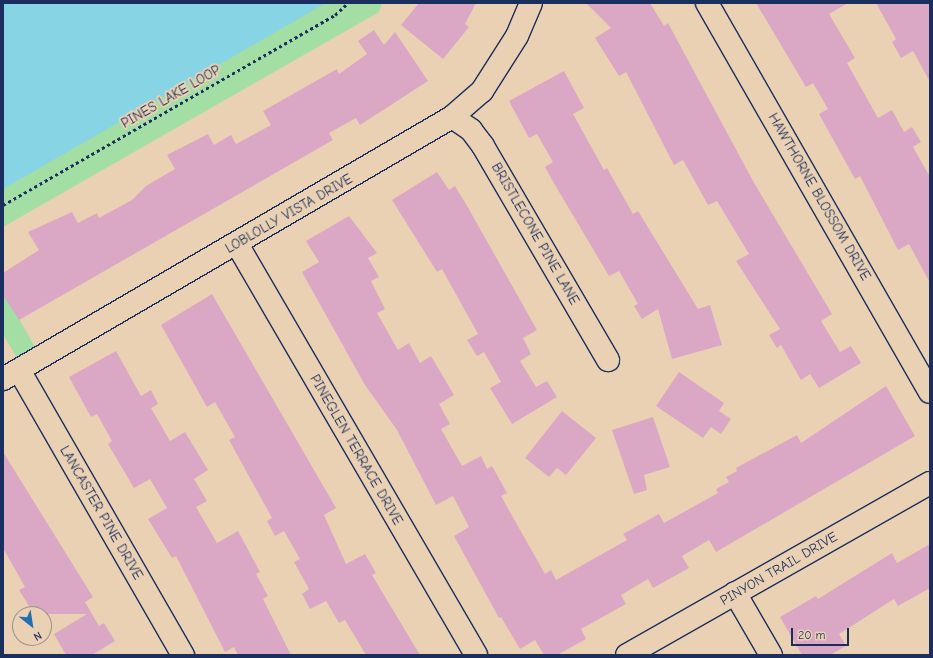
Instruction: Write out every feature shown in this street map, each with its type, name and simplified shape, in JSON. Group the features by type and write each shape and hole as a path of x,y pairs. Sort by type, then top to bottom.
{"street":[{"name":"LOBLOLLY VISTA DRIVE","path":"11,375 452,117 482,91 517,36 531,3"},
{"name":"HAWTHORNE BLOSSOM DRIVE","path":"707,3 930,392"},
{"name":"BRISTLECONE PINE LANE","path":"452,117 471,130 483,146 608,360"},
{"name":"PINEGLEN TERRACE DRIVE","path":"237,244 476,655"},
{"name":"LANCASTER PINE DRIVE","path":"11,375 183,655"},
{"name":"PINYON TRAIL DRIVE","path":"628,655 930,483"},
{"path":"735,594 771,655"}],"path":[{"name":"PINES LAKE LOOP","path":"3,204 334,15 348,3"}],"green space":[{"path":"3,3 382,3 379,12 3,227"},
{"path":"3,291 35,347 17,358 3,334"}],"water":[{"path":"3,3 326,3 3,189"}],"building":[{"path":"419,3 476,3 465,24 469,27 443,59 401,25"},
{"path":"586,3 650,3 664,26 668,23 753,181 832,314 821,321 840,352 851,346 861,363 819,388 810,374 801,380 781,345 777,348 769,335 780,329 736,261 749,254 717,201 708,205 683,160 674,165 626,72 619,76 595,38 611,28"},
{"path":"756,3 848,3 829,14 855,58 847,63 878,118 892,110 904,132 912,127 921,142 913,147 930,177 930,283 909,244 898,250 860,176 855,179 819,114 828,109 813,83 806,87"},
{"path":"876,3 930,3 930,82 913,51 901,58 892,42 896,39"},
{"path":"374,30 384,45 395,32 428,81 360,125 356,118 329,133 333,140 19,320 3,295 3,273 39,250 28,232 72,212 78,223 97,213 99,218 132,200 146,186 175,169 167,155 208,134 214,145 231,135 236,144 271,125 263,111 337,69 339,74 367,54 358,41"},
{"path":"564,71 584,108 573,114 604,170 607,168 633,214 638,211 698,309 710,305 722,345 672,359 658,309 642,319 634,306 638,304 619,271 609,276 555,185 545,167 553,162 537,134 529,138 509,101"},
{"path":"437,172 449,190 455,186 537,330 523,338 531,354 520,361 536,387 547,381 557,397 512,424 490,388 501,382 484,352 477,356 467,340 478,334 442,269 437,272 392,200"},
{"path":"349,216 377,253 368,258 379,277 371,281 385,309 377,313 398,350 409,343 420,363 431,356 454,395 439,404 450,424 441,429 462,466 481,456 487,469 492,466 507,493 501,496 545,574 551,570 556,580 627,540 623,534 659,514 664,523 718,493 716,489 729,482 726,477 737,471 736,468 797,435 801,443 886,386 915,436 716,552 709,540 682,556 689,568 653,588 648,579 621,595 626,604 581,629 586,639 557,655 544,655 535,640 520,649 501,617 499,618 454,536 469,527 453,496 436,505 397,430 365,385 302,272 319,262 306,241"},
{"path":"212,294 336,508 324,515 346,564 365,554 376,573 372,575 420,655 366,655 345,620 339,623 326,601 310,609 302,594 309,589 294,562 300,559 284,531 275,536 267,521 272,518 229,440 235,437 215,402 207,407 161,325"},
{"path":"116,351 141,396 151,390 158,404 151,408 170,441 185,432 208,470 194,479 207,501 196,507 217,543 238,531 260,572 256,574 268,596 263,599 291,655 238,655 234,647 225,652 176,556 172,558 148,519 167,508 150,479 134,488 108,444 112,441 97,414 91,417 69,377"},
{"path":"679,372 724,403 719,411 731,419 721,434 711,427 703,438 656,406"},
{"path":"562,411 596,438 566,475 557,468 549,477 525,458"},
{"path":"653,417 670,467 644,475 647,490 634,494 612,430"},
{"path":"3,452 93,597 85,602 99,626 104,623 115,641 92,655 66,655 54,634 87,614 52,614 52,606 29,606 19,590 25,587 3,548"},
{"path":"930,544 930,588 898,606 894,599 839,634 846,646 830,655 802,655 780,617 816,596 818,599 892,553 897,563"}]}
